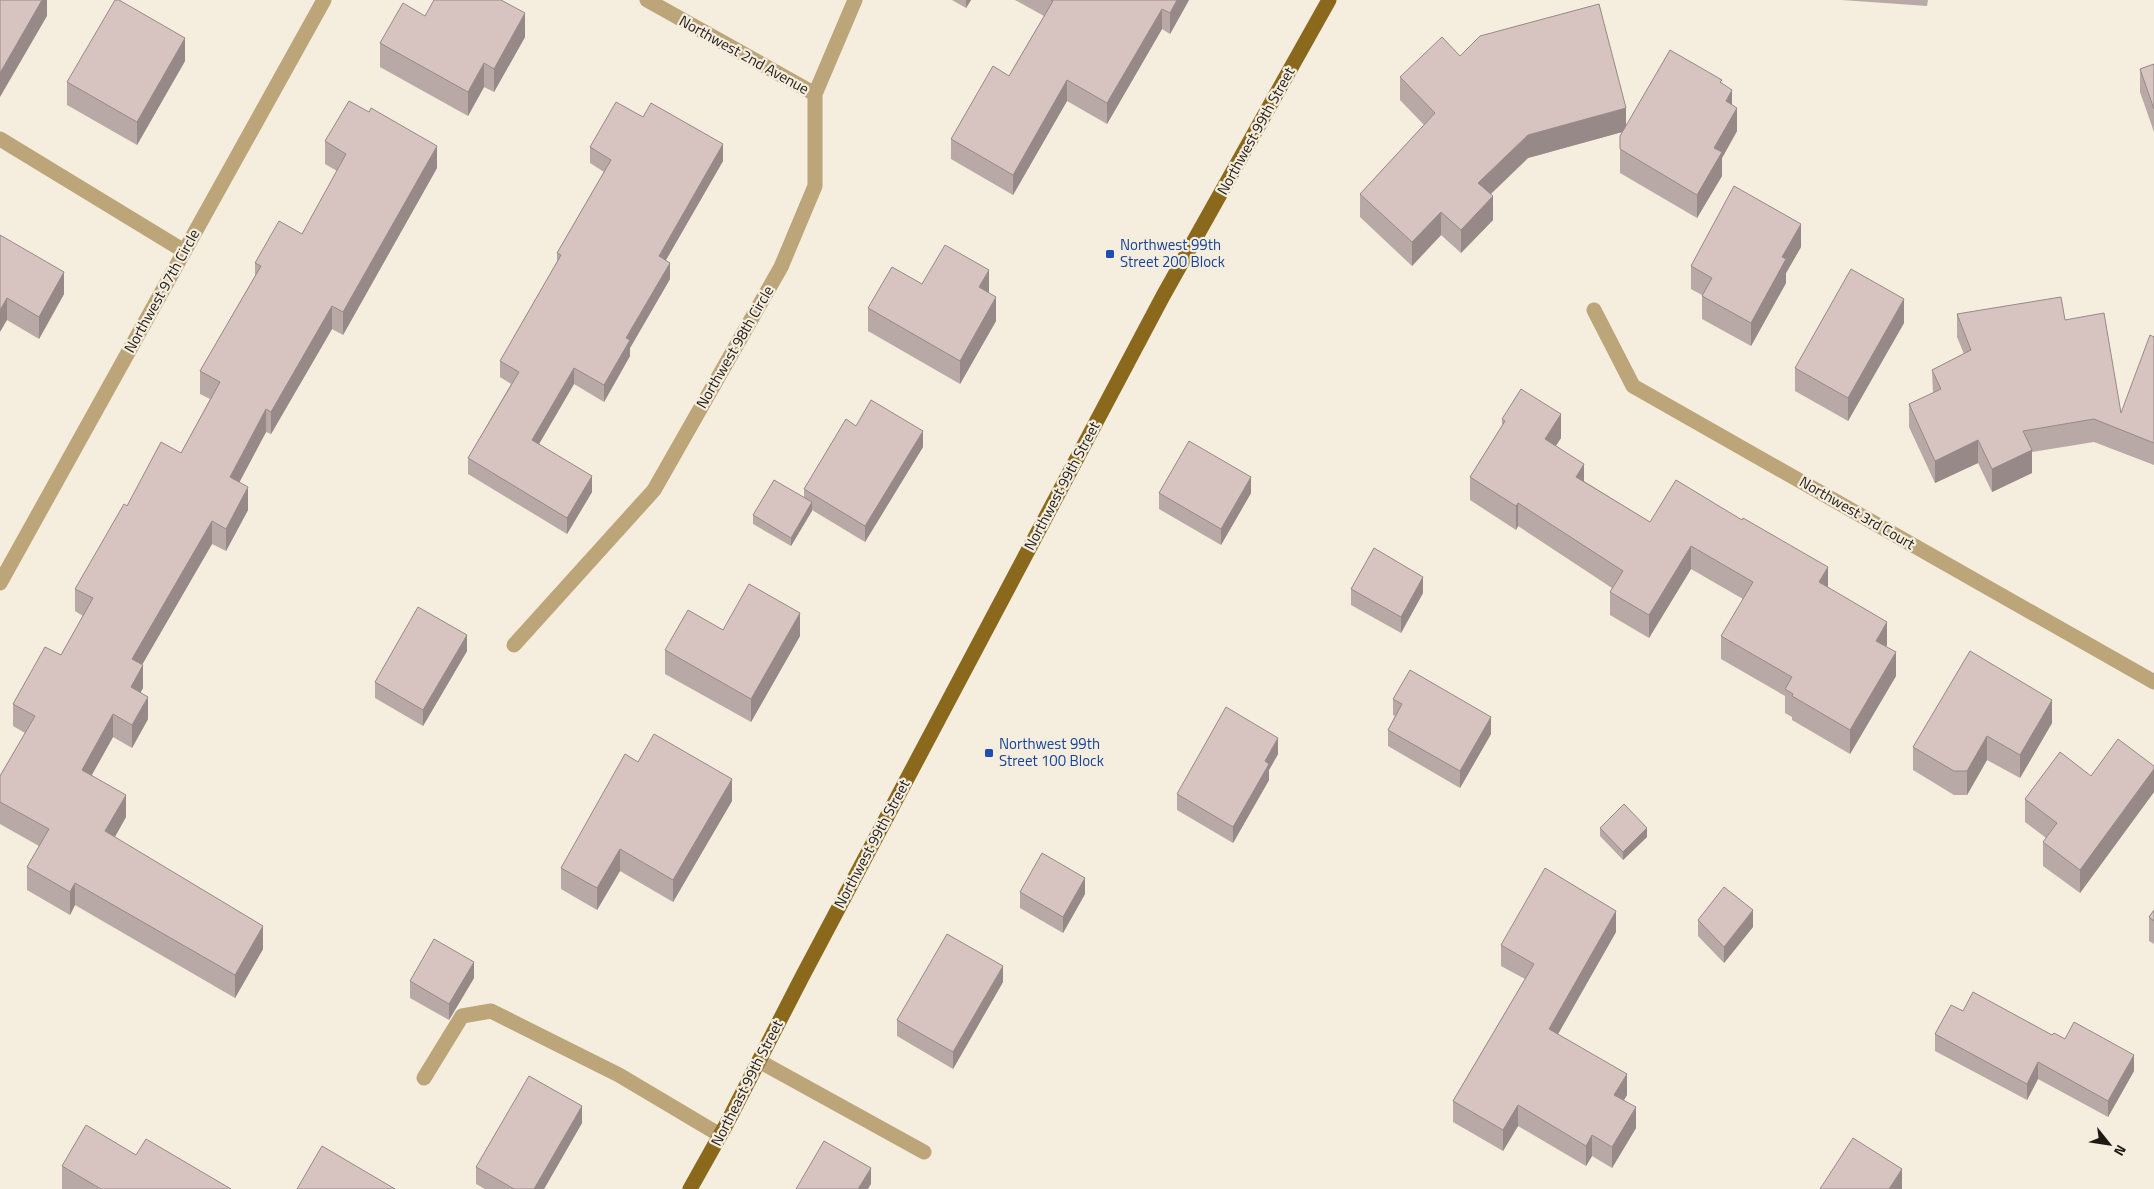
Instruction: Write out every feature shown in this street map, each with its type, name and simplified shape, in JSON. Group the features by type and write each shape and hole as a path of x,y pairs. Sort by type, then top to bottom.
{"main road":[{"name":"Northwest 99th Street","path":"802,976 1163,296 1329,0"},
{"name":"Northeast 99th Street","path":"690,1189 802,976"}],"street":[{"name":"Northwest 97th Circle","path":"0,583 324,0"},
{"name":"Northwest 2nd Avenue","path":"647,0 815,94"},
{"name":"Northwest 98th Circle","path":"514,645 654,490 780,267 815,186 815,94 854,0"},
{"path":"0,139 184,251"},
{"name":"Northwest 3rd Court","path":"1594,310 1633,386 2154,682"},
{"path":"424,1078 462,1016 491,1011 619,1075 720,1135"},
{"path":"758,1061 924,1152"}],"building":[{"path":"0,0 42,0 0,73"},
{"path":"115,0 119,0 185,38 137,122 67,82"},
{"path":"434,0 501,0 525,13 494,69 484,63 468,92 380,43 403,3 425,16"},
{"path":"1051,0 1177,0 1170,13 1162,9 1107,103 1067,80 1013,175 951,139 993,66 1009,76 1053,1"},
{"path":"1599,4 1626,108 1528,135 1478,183 1493,196 1461,230 1441,212 1412,242 1360,194 1435,113 1400,77 1442,37 1460,56 1480,36"},
{"path":"1670,50 1722,80 1720,82 1732,90 1726,101 1737,108 1714,148 1722,152 1697,195 1620,149 1620,136"},
{"path":"2154,64 2154,109 2140,69"},
{"path":"349,101 369,112 371,108 437,146 343,312 332,306 271,412 266,409 230,477 248,487 226,529 212,521 132,659 143,665 131,687 148,697 132,725 113,714 82,770 126,795 105,831 263,926 235,975 75,883 70,892 27,867 49,829 0,802 0,776 35,716 13,704 45,647 61,655 93,598 75,589 124,504 127,506 161,442 181,453 220,382 200,371 261,266 255,263 279,221 302,234 346,154 325,141"},
{"path":"616,102 643,117 651,103 723,144 659,256 670,263 626,338 630,340 604,385 574,368 532,440 592,476 567,518 468,458 519,372 500,361 561,255 557,253 611,160 590,147"},
{"path":"1734,186 1801,224 1782,257 1786,259 1751,323 1702,296 1712,278 1691,266"},
{"path":"0,235 64,272 39,317 7,298 0,310"},
{"path":"945,245 989,270 979,287 996,297 960,361 868,308 892,267 922,284"},
{"path":"1851,269 1904,299 1848,398 1795,368"},
{"path":"2061,297 2065,320 2104,313 2121,413 2150,335 2154,337 2154,443 2094,419 2023,431 2032,450 1992,469 1978,440 1935,461 1909,404 1941,389 1932,370 1971,350 1957,314"},
{"path":"1521,389 1561,414 1545,439 1584,464 1576,477 1650,522 1676,480 1742,520 1743,518 1828,567 1819,582 1887,622 1876,641 1896,652 1850,730 1792,696 1793,694 1785,689 1792,677 1721,636 1753,582 1691,546 1649,615 1610,592 1623,571 1518,503 1516,506 1470,477 1505,421 1502,419"},
{"path":"871,400 923,431 865,526 804,489 846,419 856,426"},
{"path":"1189,441 1251,477 1221,529 1159,493"},
{"path":"774,480 812,502 791,538 753,515"},
{"path":"1374,548 1423,577 1401,617 1351,589"},
{"path":"749,584 800,613 751,699 665,650 688,610 723,630"},
{"path":"418,607 467,635 423,710 375,682"},
{"path":"1970,651 2052,700 2020,755 1987,736 1967,771 1954,771 1913,747"},
{"path":"1410,670 1491,717 1460,771 1388,730 1402,704 1393,699"},
{"path":"1226,707 1278,738 1265,761 1269,764 1233,827 1177,794"},
{"path":"654,734 732,779 673,880 620,849 597,888 561,868 625,754 638,762"},
{"path":"2118,739 2154,766 2154,769 2080,870 2043,842 2057,823 2025,799 2060,752 2091,776"},
{"path":"1624,804 1647,828 1623,852 1600,828"},
{"path":"1042,853 1085,878 1063,917 1020,892"},
{"path":"1545,868 1616,911 1549,1029 1627,1074 1614,1095 1636,1107 1612,1147 1592,1135 1586,1146 1518,1105 1503,1130 1453,1101 1534,964 1501,945"},
{"path":"1724,887 1753,910 1724,947 1698,920"},
{"path":"2154,910 2154,921 2149,917"},
{"path":"947,934 1003,966 953,1052 897,1020"},
{"path":"434,939 474,962 449,1004 410,981"},
{"path":"1973,992 2052,1035 2054,1033 2065,1039 2074,1022 2134,1055 2108,1101 2038,1062 2027,1084 1935,1034 1951,1005 1963,1011"},
{"path":"529,1076 582,1106 534,1189 514,1189 476,1167"},
{"path":"86,1125 136,1155 146,1139 231,1189 101,1189 62,1166"},
{"path":"1853,1138 1902,1169 1889,1189 1820,1189"},
{"path":"824,1141 871,1168 858,1189 796,1189"},
{"path":"322,1146 395,1189 297,1189"}],"place":[{"name":"Northwest 99th Street 200 Block","path":"1110,254"},
{"name":"Northwest 99th Street 100 Block","path":"989,753"}]}
